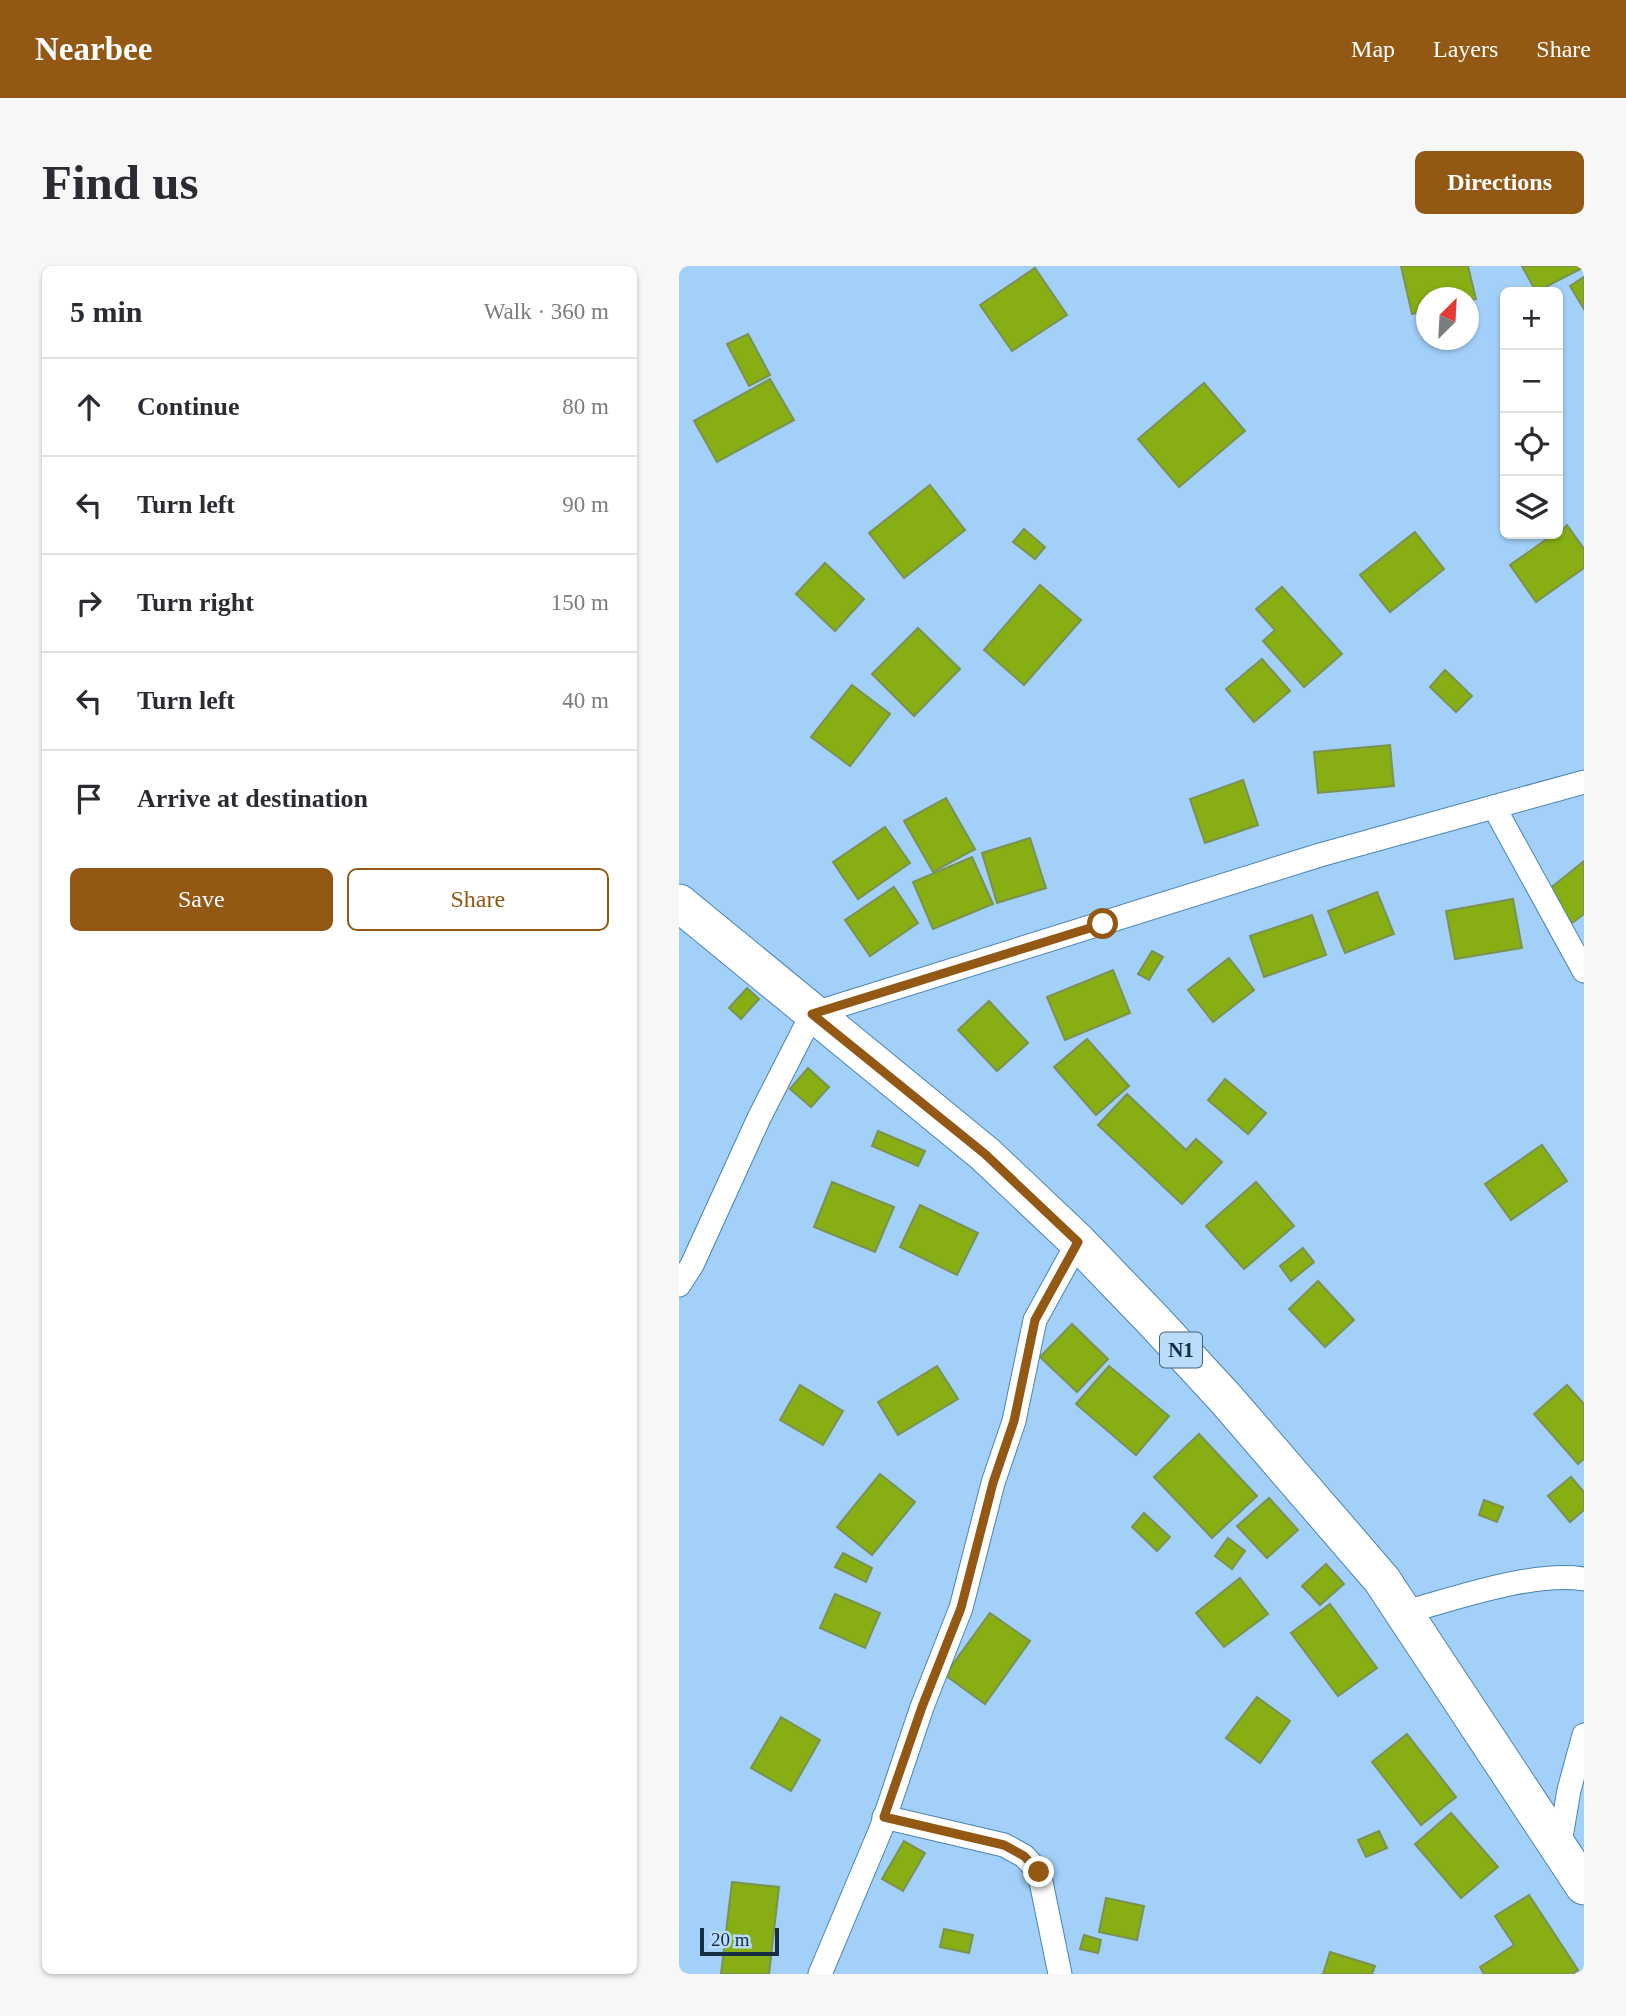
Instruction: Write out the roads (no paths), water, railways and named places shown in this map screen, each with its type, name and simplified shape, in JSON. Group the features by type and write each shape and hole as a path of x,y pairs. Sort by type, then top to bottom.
{"main road":[{"name":"N1","path":"679,903 985,1154 1078,1242 1226,1399 1382,1580 1584,1886"}],"street":[{"path":"679,1285 692,1265 759,1118 812,1014 1320,855 1584,782"},
{"path":"1494,807 1584,971"},
{"path":"820,1974 884,1817 922,1707 961,1608 993,1483 1014,1421 1035,1320 1078,1242"},
{"path":"1402,1613 1502,1585 1540,1580 1584,1579"},
{"path":"1559,1849 1569,1790 1584,1735"},
{"path":"884,1817 1004,1845 1024,1856 1039,1872 1060,1974"}]}
